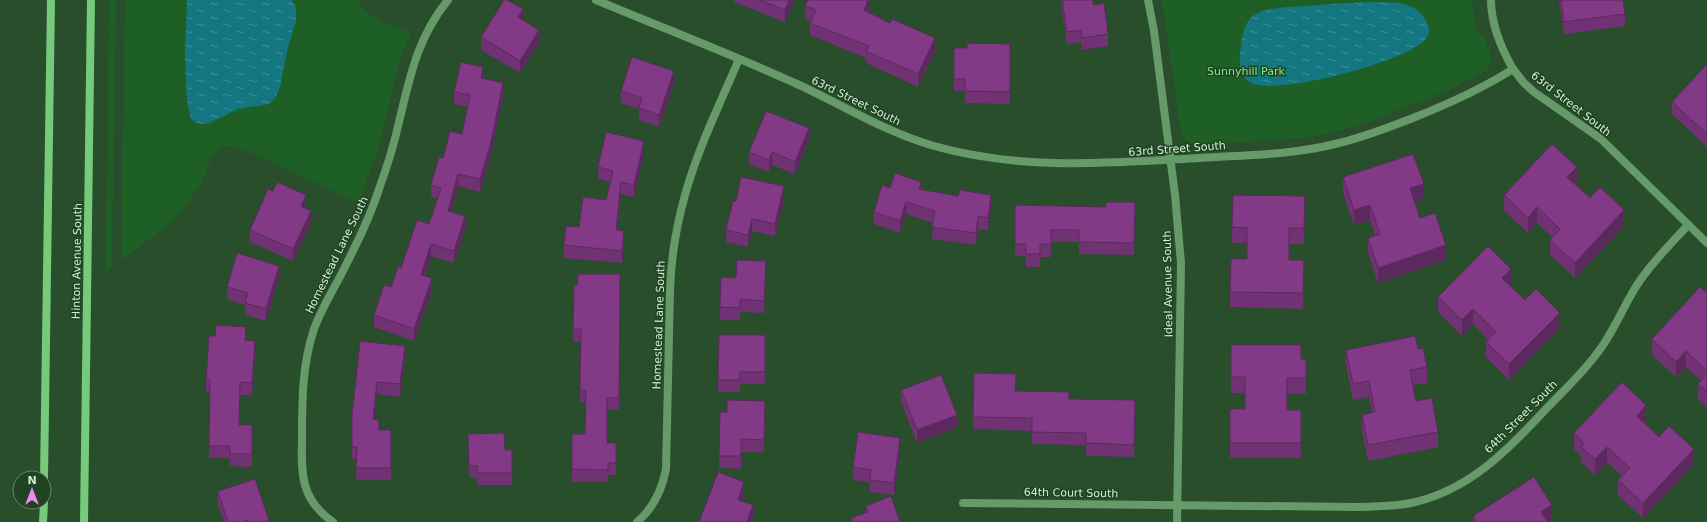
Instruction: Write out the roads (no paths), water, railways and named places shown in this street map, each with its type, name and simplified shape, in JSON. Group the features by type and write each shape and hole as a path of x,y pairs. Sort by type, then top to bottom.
{"main road":[{"path":"44,470 51,0"},
{"name":"Hinton Avenue South","path":"84,522 91,0"},
{"path":"43,522 44,510"}],"street":[{"name":"Homestead Lane South","path":"333,522 322,514 310,499 303,479 301,465 302,388 308,352 319,317 357,244 377,197 395,139 407,84 416,55 429,28 448,0"},
{"name":"63rd Street South","path":"596,0 803,87 894,133 962,153 999,160 1035,163 1116,164 1303,150 1339,143 1389,127 1445,105 1483,87 1513,69 1524,83 1534,92 1601,139 1707,243"},
{"name":"Ideal Avenue South","path":"1148,0 1154,31 1179,229 1181,263 1177,522"},
{"path":"1491,0 1492,16 1496,32 1513,69"},
{"name":"Homestead Lane South","path":"637,522 650,509 658,497 666,468 670,291 672,262 678,224 685,194 697,159 738,59"},
{"name":"64th Street South","path":"1178,505 1390,506 1428,498 1458,486 1483,470 1504,453 1589,363 1609,336 1640,280 1653,263 1688,225"},
{"name":"64th Court South","path":"964,503 1178,505"}],"water":[{"path":"187,0 292,0 296,8 296,21 288,47 280,87 276,97 269,104 238,109 210,123 196,123 191,119 187,101 185,57"},
{"path":"1380,2 1402,4 1415,8 1424,18 1429,27 1429,34 1427,38 1412,49 1392,58 1367,67 1312,81 1286,85 1265,86 1251,83 1242,74 1240,66 1240,53 1243,35 1247,23 1256,14 1263,11 1284,7"}],"park label":[{"name":"Sunnyhill Park","path":"1246,71"}]}
